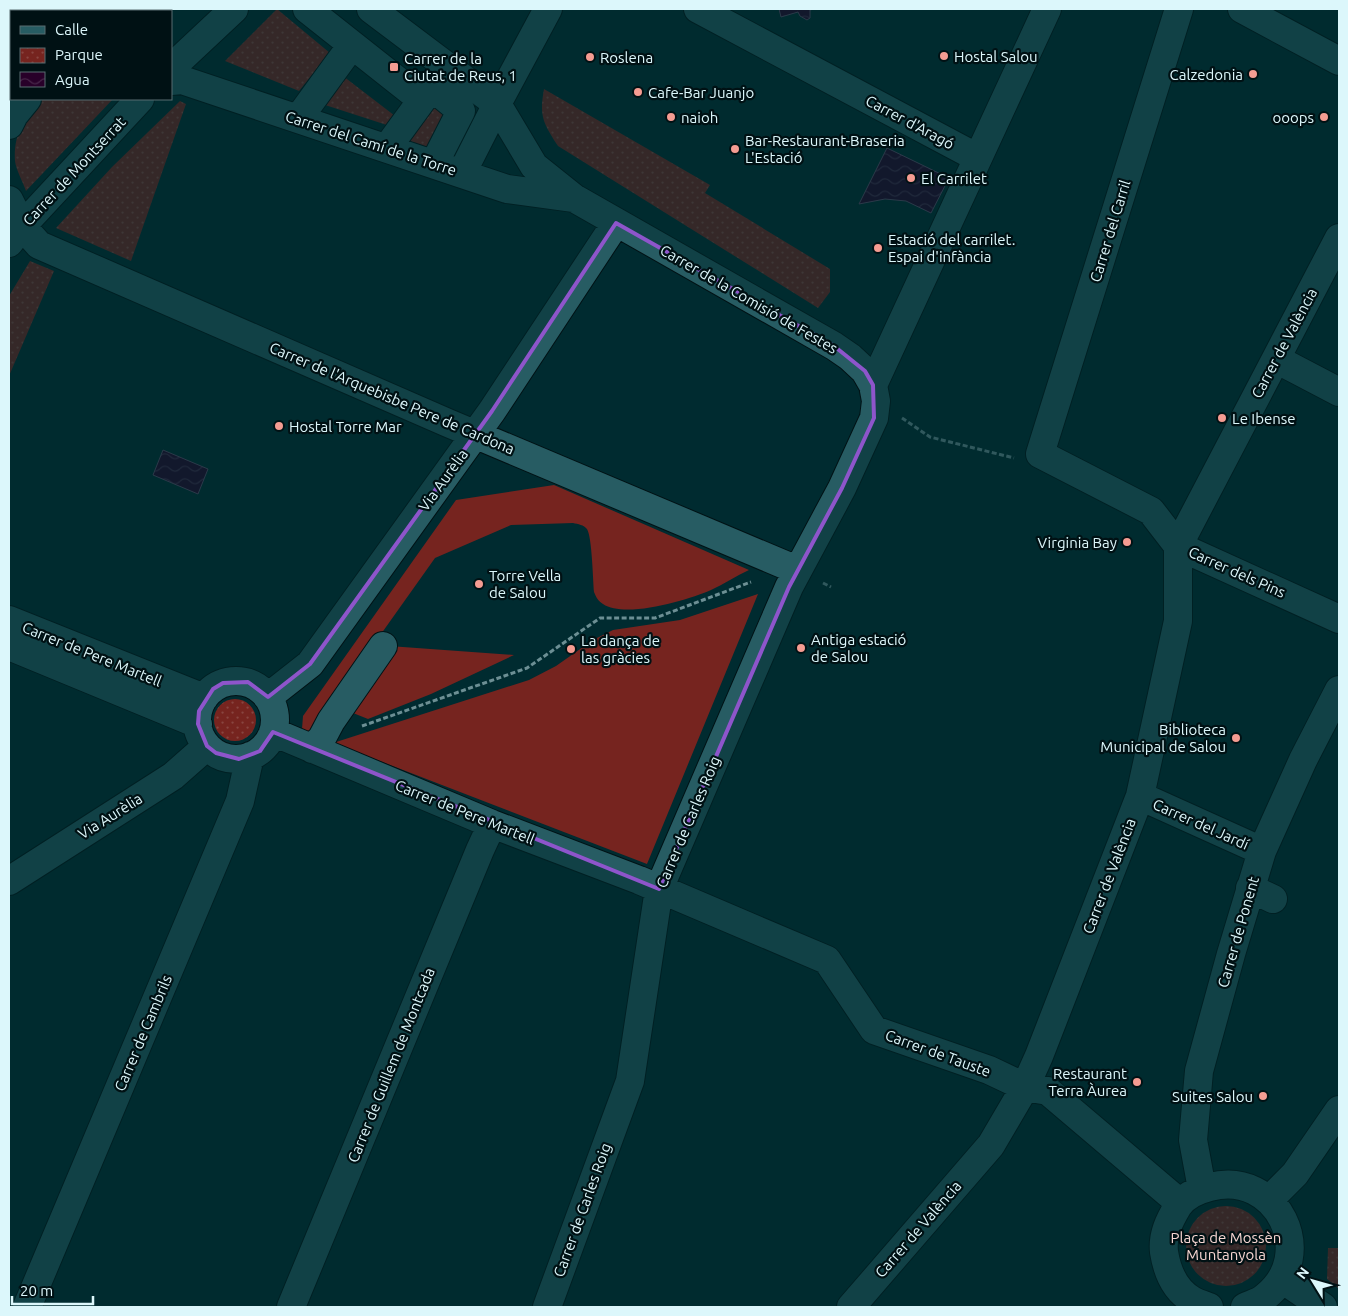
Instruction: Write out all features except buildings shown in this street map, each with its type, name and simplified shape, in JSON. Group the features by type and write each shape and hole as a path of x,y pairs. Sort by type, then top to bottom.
{"street":[{"path":"172,67 234,9"},
{"path":"307,9 352,45 434,85 497,104"},
{"path":"371,9 434,85 461,111 434,164"},
{"path":"462,173 548,9"},
{"name":"Carrer d'Aragó","path":"698,9 978,158"},
{"path":"978,158 1046,9"},
{"name":"Carrer del Carril","path":"1030,457 1179,9"},
{"path":"1242,9 1339,61"},
{"path":"298,119 352,45"},
{"name":"Carrer del Camí de la Torre","path":"172,82 182,80 507,189 574,198"},
{"path":"387,148 434,85"},
{"name":"Carrer de Montserrat","path":"16,235 139,100"},
{"name":"Carrer de la Comisió de Festes","path":"497,104 534,166 574,198 834,346 865,371 874,393"},
{"name":"Carrer de Carles Roig","path":"547,1307 630,1081 659,889 797,570 842,488 874,418 874,393 978,158"},
{"name":"Carrer de l'Arquebisbe Pere de Cardona","path":"9,200 16,235 476,434 797,570"},
{"name":"Via Aurèlia","path":"9,880 173,776 203,723 212,689 223,683 248,682 259,688 268,697 310,664 476,434 616,223"},
{"name":"Carrer de València","path":"851,1307 991,1145 1025,1086 1039,1056 1140,796 1178,621 1178,546 1339,238"},
{"path":"1276,359 1339,392"},
{"name":"Carrer dels Pins","path":"1030,457 1151,511 1178,546 1339,619"},
{"name":"Carrer de Pere Martell","path":"9,620 203,723"},
{"name":"Carrer de Pere Martell","path":"9,646 203,723"},
{"path":"312,749 322,738 331,721 383,646"},
{"name":"Carrer de Ponent","path":"1191,1196 1199,1072 1262,894 1262,851 1303,760 1338,694"},
{"path":"203,723 216,753 227,758 239,759 250,756 260,751 268,743 273,732 276,720 274,708 268,697"},
{"name":"Carrer de Pere Martell","path":"273,732 492,824 659,889 827,960"},
{"name":"Carrer de Cambrils","path":"27,1307 240,801 250,756"},
{"name":"Carrer del Jardí","path":"1140,796 1262,851"},
{"name":"Carrer de Guillem de Montcada","path":"291,1307 492,824"},
{"name":"Carrer de Tauste","path":"827,960 874,1030 989,1070 1025,1086 1048,1091 1191,1196"},
{"path":"1268,1200 1295,1174 1339,1110"},
{"path":"1196,1305 1176,1285 1166,1265 1163,1243 1168,1222 1191,1196 1221,1184 1242,1185 1261,1193 1277,1207 1288,1229 1290,1254 1282,1279 1265,1298 1244,1307"},
{"path":"1282,1279 1322,1307"}],"path":[{"path":"874,393 930,437 1030,457"},
{"path":"331,721 355,728 527,668 600,618 655,618 753,581"}],"highlighted area":[{"path":"616,223 834,346 865,371 873,385 874,418 842,488 789,587 659,889 273,732 260,751 239,759 216,753 207,746 198,724 199,711 213,689 223,683 248,682 268,697 310,664 492,411"}],"green space":[{"path":"277,9 330,53 299,91 225,61"},
{"path":"343,76 399,119 393,127 322,104"},
{"path":"544,89 710,185 705,193 830,269 830,292 818,308 558,146 546,125 542,113"},
{"path":"43,100 112,100 26,191 15,161 16,143 21,126 37,104"},
{"path":"180,101 186,104 131,261 56,228 112,167"},
{"path":"431,103 449,115 424,151 402,140"},
{"path":"30,261 54,271 9,376 9,296"},
{"path":"554,485 749,570 711,590 688,599 641,609 626,610 613,608 600,602 594,592 590,541 586,528 573,523 511,525 435,558 310,734 302,729 303,716 456,500"},
{"path":"758,594 647,864 333,743 529,680 556,666 593,640 613,630 680,620"},
{"path":"389,646 514,655 431,694 368,719 343,709"},
{"path":"235,699 250,705 256,720 250,735 235,741 220,735 214,720 220,705"},
{"name":"Plaça de Mossèn Muntanyola","path":"1226,1206 1241,1209 1254,1218 1263,1231 1266,1246 1263,1261 1254,1274 1241,1283 1226,1286 1211,1283 1198,1274 1189,1261 1186,1246 1189,1231 1198,1218 1211,1209"},
{"path":"1328,1248 1339,1248 1339,1289 1327,1279"}],"water":[{"path":"779,9 814,9 810,10 810,18 807,20 800,16 798,12 781,17"},
{"path":"887,148 949,178 931,213 906,201 885,199 859,204"},
{"path":"163,450 208,469 198,494 153,475"}],"place":[{"name":"Hostal Salou","path":"944,56"},
{"name":"Roslena","path":"590,57"},
{"name":"Carrer de la Ciutat de Reus, 1","path":"394,67"},
{"name":"Calzedonia","path":"1253,74"},
{"name":"Cafe-Bar Juanjo","path":"638,92"},
{"name":"naioh","path":"671,117"},
{"name":"ooops","path":"1324,117"},
{"name":"Bar-Restaurant-Braseria L'Estació","path":"735,149"},
{"name":"El Carrilet","path":"911,178"},
{"name":"Estació del carrilet. Espai d'infància","path":"878,248"},
{"name":"Le Ibense","path":"1222,418"},
{"name":"Hostal Torre Mar","path":"279,426"},
{"name":"Virginia Bay","path":"1127,542"},
{"name":"Torre Vella de Salou","path":"479,584"},
{"name":"Antiga estació de Salou","path":"801,648"},
{"name":"La dança de las gràcies","path":"571,649"},
{"name":"Biblioteca Municipal de Salou","path":"1236,738"},
{"name":"Restaurant Terra Àurea","path":"1137,1082"},
{"name":"Suites Salou","path":"1263,1096"}]}
